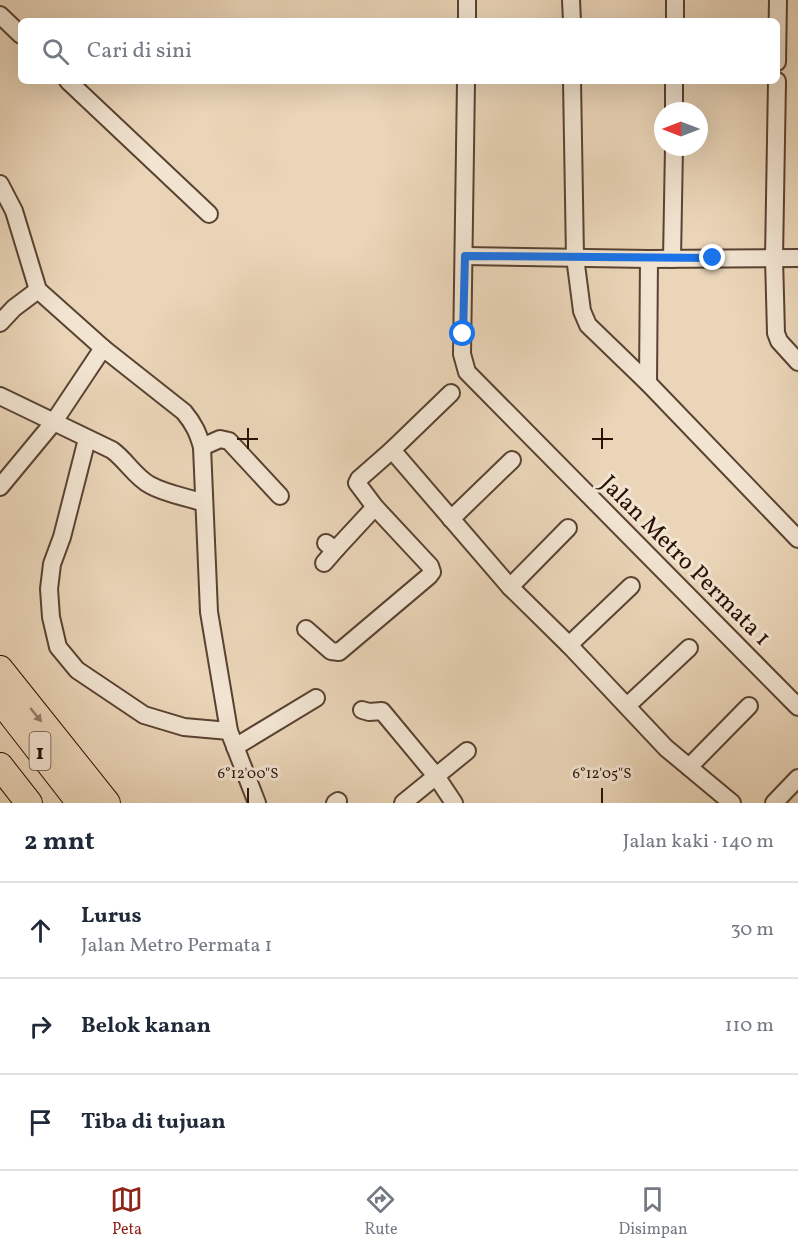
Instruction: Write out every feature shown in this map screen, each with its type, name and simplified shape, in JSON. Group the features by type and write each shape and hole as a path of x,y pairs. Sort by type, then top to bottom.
{"highway":[{"path":"0,669 107,803"},
{"name":"1","path":"0,700 80,803"},
{"name":"1","path":"0,766 29,803"}],"street":[{"path":"467,0 467,18"},
{"path":"571,0 572,18"},
{"path":"675,0 675,18"},
{"path":"778,0 778,18"},
{"path":"0,15 18,32"},
{"path":"71,84 209,214"},
{"name":"Jalan Metro Permata 1","path":"466,84 462,354 467,372 798,707"},
{"path":"572,84 575,257 582,311 588,325 648,383 798,539"},
{"path":"674,84 674,102"},
{"path":"777,84 774,258 776,333 779,341 798,362"},
{"path":"672,259 674,156"},
{"path":"0,184 14,211 38,290 103,348 184,412 198,431 202,447 209,612 232,739 258,803"},
{"path":"465,256 649,259 798,258"},
{"path":"648,383 649,259"},
{"path":"0,322 38,290"},
{"path":"0,487 53,423 103,348"},
{"path":"306,629 331,651 339,652 432,572 431,567 375,507 357,483 451,393"},
{"path":"0,396 112,450 151,486 204,502"},
{"path":"87,439 62,537 52,564 49,589 51,617 58,648 77,670 144,715 232,739 316,698"},
{"path":"202,447 220,439 229,441 280,496"},
{"path":"392,450 510,587 569,645 666,748 732,803"},
{"path":"451,519 512,460"},
{"path":"324,563 332,545 375,507"},
{"path":"510,587 568,528"},
{"path":"569,645 631,586"},
{"path":"627,706 689,648"},
{"path":"689,767 749,706"},
{"path":"362,710 382,711 436,776 454,803"},
{"path":"403,803 467,751"},
{"path":"774,803 798,778"}],"route":[{"path":"463,334 465,256 713,258"}]}
